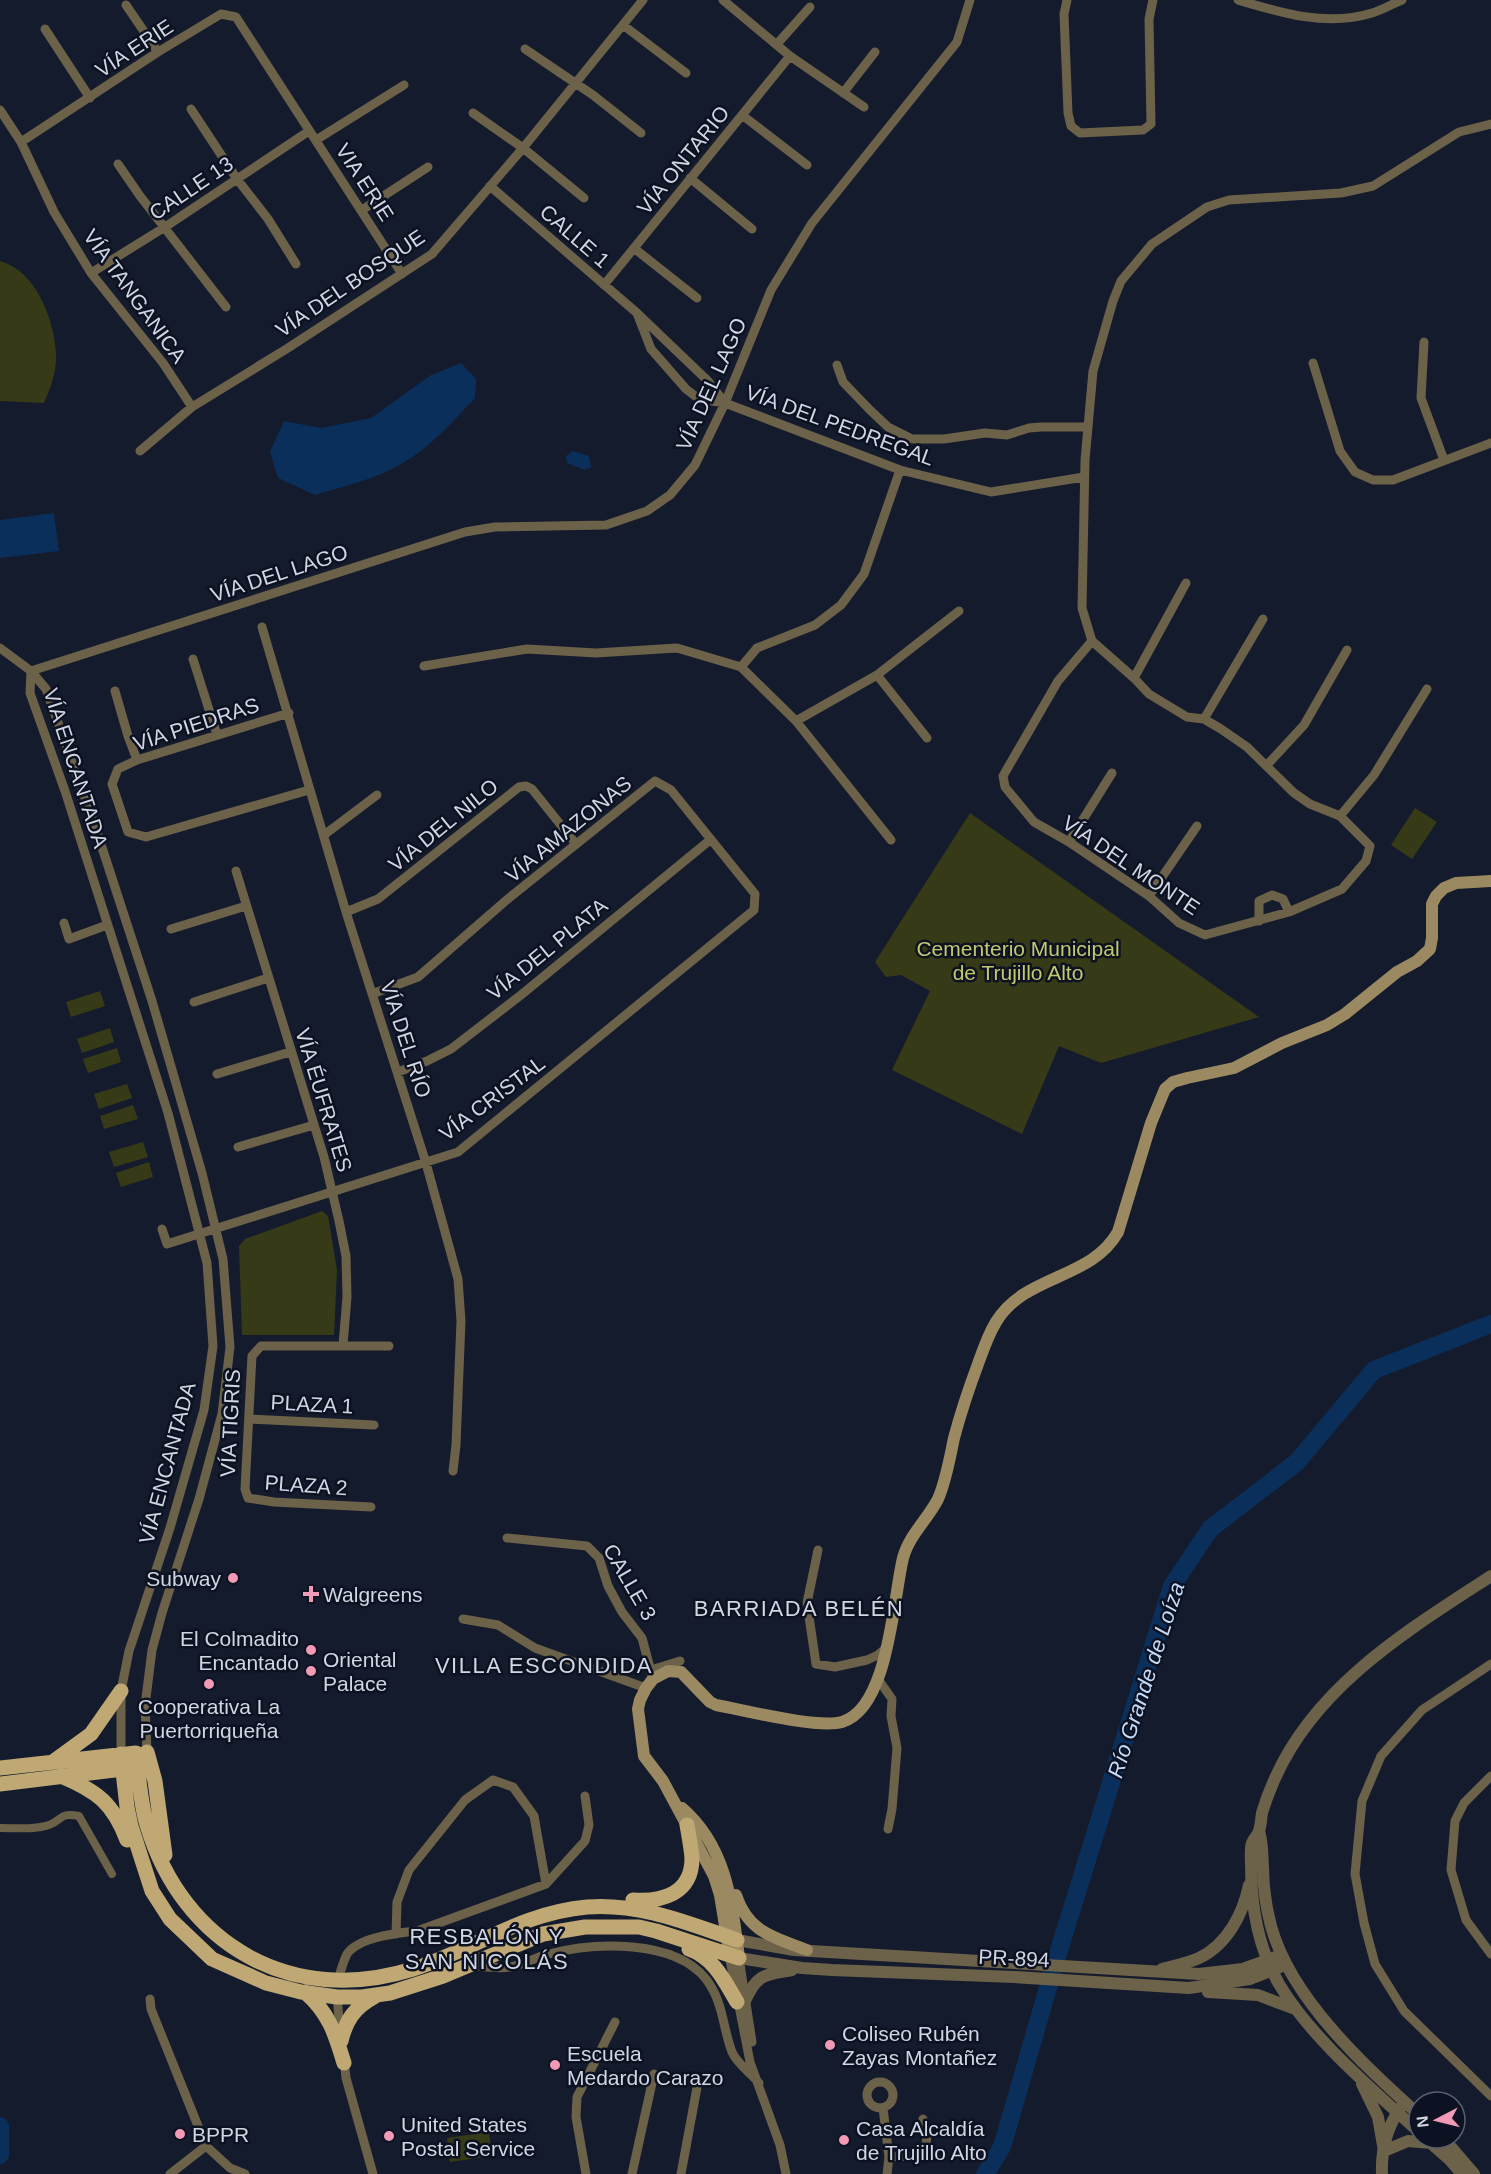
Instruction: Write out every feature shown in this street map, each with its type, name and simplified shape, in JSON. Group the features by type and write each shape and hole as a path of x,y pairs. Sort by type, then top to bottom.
{"main road":[{"path":"732,1938 718,1887 663,1780 644,1756 638,1709 650,1679 668,1671 681,1672 710,1702 716,1705 805,1722 841,1722 849,1719 864,1707 878,1679 903,1557 909,1542 938,1499 961,1412 985,1345 996,1322 1021,1295 1044,1281 1071,1272 1099,1254 1112,1242 1118,1232 1151,1123 1165,1089 1173,1082 1234,1068 1282,1043 1327,1025 1345,1014 1377,987 1430,949 1432,904 1444,888 1456,883 1491,881"},
{"path":"52,1770 91,1734 121,1690"},
{"path":"0,1784 52,1770 133,1759"},
{"path":"133,1759 155,1781 170,1879 195,1914 211,1931 233,1949 279,1970 338,1980 383,1977 413,1969 522,1922 543,1915 586,1907 622,1906 657,1912 732,1938"},
{"path":"133,1759 131,1826 153,1891"},
{"path":"0,1768 52,1770 87,1787 111,1808 124,1830 138,1868 170,1918 212,1959 266,1983 305,1992 336,1997 378,1995 412,1988 522,1942 565,1929 639,1927 734,1956 729,1886"},
{"path":"674,1802 694,1819 716,1853 729,1886 736,1895 740,1907 754,1926 766,1934 807,1950"},
{"path":"586,1907 598,1900 660,1900 673,1893 688,1877 691,1867 692,1858 687,1825"},
{"path":"664,1933 671,1942 695,1951 707,1959 741,2002"},
{"path":"305,1992 319,2004 328,2018 344,2063"},
{"path":"341,2041 345,2024 355,2010 378,1995"}],"street":[{"name":"VÍA DEL BOSQUE","path":"140,451 192,407 432,254 523,148 643,0"},
{"path":"723,0 790,56 864,107"},
{"name":"VÍA DEL LAGO","path":"31,671 465,532 495,527 606,525 647,511 670,495 695,465 725,403 771,290 812,223 957,42 970,0"},
{"path":"1067,0 1064,14 1068,113 1071,126 1080,133 1143,130 1151,124 1149,19 1153,0"},
{"path":"1238,0 1278,12 1332,20 1371,13 1402,0"},
{"path":"126,5 158,52"},
{"path":"777,44 810,7"},
{"name":"VÍA ERIE","path":"21,142 158,52 221,14 236,17 316,140"},
{"path":"623,25 686,73"},
{"path":"45,30 90,98"},
{"path":"525,49 576,83 641,133"},
{"path":"843,93 875,52"},
{"name":"VÍA ONTARIO","path":"604,285 790,56"},
{"path":"316,140 404,85"},
{"path":"191,109 237,179 268,219 296,264"},
{"name":"VÍA TANGANICA","path":"0,110 21,142 54,212 91,273 126,320 163,363 192,407"},
{"path":"472,113 523,148 584,198"},
{"path":"742,116 807,165"},
{"path":"1092,641 1082,608 1084,477 1088,427 1095,364 1121,281 1152,244 1207,207 1229,200 1341,193 1373,186 1459,132 1491,124"},
{"name":"CALLE 13","path":"91,273 165,227 309,131"},
{"name":"VIA ERIE","path":"316,140 402,274"},
{"path":"118,164 226,307"},
{"path":"362,210 428,167"},
{"path":"690,178 752,230"},
{"name":"CALLE 1","path":"490,186 637,313 708,381 725,403"},
{"path":"635,249 697,298"},
{"name":"CALLE 1","path":"637,313 651,349 686,389 699,399 725,403"},
{"path":"1424,342 1422,398 1444,460"},
{"path":"1313,363 1340,451 1355,472 1373,480 1393,480 1491,443"},
{"path":"837,365 843,382 870,410 888,427 912,439 944,440 985,433 1007,435 1041,427 1088,427"},
{"name":"VÍA DEL PEDREGAL","path":"725,403 900,470 991,492 1084,477"},
{"path":"741,667 757,648 815,625 841,605 864,574 900,470"},
{"path":"1134,678 1186,583"},
{"path":"795,721 877,675 959,611"},
{"path":"1204,719 1263,620"},
{"name":"VÍA DEL RÍO","path":"262,627 346,912 426,1163 458,1279 461,1321 453,1471"},
{"name":"VÍA DEL MONTE","path":"1092,641 1134,678 1149,694 1187,717 1204,719 1247,747 1294,793 1310,804 1340,816 1370,846 1366,861 1342,889 1289,912 1205,935 1179,923 1149,896 1069,842 1034,822 1005,787 1003,776 1058,681 1092,641"},
{"path":"0,648 31,671"},
{"path":"424,666 527,649 596,652 677,648 741,667 795,721 891,840"},
{"path":"1267,765 1304,725 1347,650"},
{"path":"193,659 217,735"},
{"name":"VÍA ENCANTADA","path":"31,671 30,693 65,791 168,1113 207,1263 213,1346 204,1410 170,1528 129,1651 121,1690 133,1759"},
{"name":"VÍA ENCANTADA","path":"31,671 46,689 96,829 155,1013 202,1173 223,1259 230,1347 222,1414 199,1499 152,1650 145,1707 133,1759"},
{"path":"877,675 927,738"},
{"path":"1340,816 1374,775 1427,689"},
{"path":"115,691 137,760"},
{"name":"VÍA PIEDRAS","path":"289,713 137,760 118,769 112,784 128,832 146,837 309,790"},
{"path":"1069,842 1112,773"},
{"name":"VÍA AMAZONAS","path":"372,994 418,977 655,781 671,790 755,894 754,903"},
{"name":"VÍA DEL NILO","path":"346,912 378,899 519,787 526,786 532,789 576,844"},
{"path":"324,835 377,795"},
{"path":"1149,896 1197,826"},
{"name":"VÍA DEL PLATA","path":"398,1072 427,1061 451,1048 521,995 711,840"},
{"name":"VÍA ÉUFRATES","path":"236,871 332,1191 346,1256 347,1297 343,1345"},
{"path":"1259,921 1259,901 1272,895 1283,899 1289,912"},
{"name":"VÍA CRISTAL","path":"162,1229 167,1244 458,1152 754,910 754,903"},
{"path":"171,929 246,906"},
{"path":"64,923 69,939 107,926"},
{"path":"194,1002 268,978"},
{"path":"217,1074 291,1052"},
{"path":"238,1147 314,1125"},
{"name":"VÍA TIGRIS","path":"245,1489 252,1356 261,1346 389,1346"},
{"name":"PLAZA 1","path":"249,1419 374,1425"},
{"name":"PLAZA 2","path":"245,1489 248,1498 259,1501 371,1508"},
{"name":"CALLE 3","path":"507,1538 587,1546 599,1558 622,1612 642,1638 650,1679"},
{"path":"818,1550 807,1604 816,1664 835,1667 867,1660 885,1649"},
{"path":"1407,2110 1358,2075 1295,2009 1270,1966 1257,1928 1251,1874 1252,1844 1259,1831 1273,1781 1300,1734 1326,1702 1379,1652 1491,1576"},
{"path":"463,1619 498,1625 534,1648 650,1679 680,1661"},
{"path":"1491,1664 1422,1710 1381,1756 1362,1802 1355,1874 1364,1923 1375,1964 1404,2012 1491,2095"},
{"path":"878,1679 892,1699 891,1716 897,1748 888,1829"},
{"path":"1491,1776 1464,1803 1455,1821 1451,1870 1466,1920 1491,1954"},
{"path":"396,1934 397,1902 409,1870 465,1800 493,1780 513,1787 534,1816 546,1884"},
{"path":"374,2174 346,2078 341,2041 336,1997 338,1980 348,1954 356,1946 396,1934 417,1931 546,1884 585,1841 589,1825 585,1796"},
{"path":"0,1828 51,1825 68,1813 79,1816 112,1874"},
{"path":"1259,1831 1263,1844 1264,1894 1270,1924 1283,1960 1307,1999 1407,2115"},
{"path":"1155,1970 1199,1958 1220,1942 1235,1923 1242,1908 1251,1874"},
{"name":"PR-894","path":"732,1938 778,1948 1155,1970 1170,1973 1206,1974 1270,1966"},
{"path":"468,1966 511,1967 548,1954 599,1946 641,1948 680,1960 692,1966 705,1978 714,1992 720,2003 733,2053 759,2083"},
{"path":"734,1956 750,2062 780,2145 786,2174"},
{"name":"PR-894","path":"734,1956 802,1968 1189,1988 1238,1982 1283,1960"},
{"path":"741,2002 762,1976 802,1968"},
{"path":"1189,1988 1205,1992 1258,1995 1295,2009"},
{"path":"150,1999 151,2008 206,2146 230,2168 245,2174"},
{"path":"586,2174 576,2117 577,2097 615,2022"},
{"path":"1358,2075 1378,2117 1384,2151"},
{"path":"632,2174 653,2079"},
{"path":"681,2174 698,2082"},
{"path":"1382,2174 1386,2135 1401,2107"},
{"path":"883,2108 889,2157 887,2174"},
{"path":"889,2157 913,2156 926,2145 927,2135 923,2119"},
{"path":"1384,2151 1407,2141"},
{"path":"172,2174 206,2146"},
{"path":"1438,2150 1462,2174"},
{"path":"1453,2150 1474,2174"}],"green space":[{"path":"0,261 13,266 24,275 41,298 47,312 54,340 56,366 44,403 0,401"},
{"path":"1415,808 1437,822 1412,859 1391,845"},
{"name":"Cementerio Municipal de Trujillo Alto","path":"970,813 1259,1017 1101,1063 1059,1046 1022,1134 892,1070 930,991 901,975 886,977 875,962"},
{"path":"100,991 105,1006 71,1017 66,1002"},
{"path":"110,1028 114,1042 82,1053 77,1039"},
{"path":"117,1048 121,1062 88,1073 83,1059"},
{"path":"127,1084 132,1098 99,1109 94,1094"},
{"path":"133,1105 138,1119 104,1129 100,1116"},
{"path":"143,1142 148,1157 114,1167 109,1152"},
{"path":"149,1162 153,1177 121,1187 116,1173"},
{"path":"322,1211 328,1216 337,1270 334,1335 242,1335 239,1246 245,1239"},
{"path":"489,2132 492,2156 450,2162 447,2138"}],"water":[{"path":"461,363 476,379 475,398 413,457 371,478 315,495 278,478 270,452 284,421 321,428 371,418 431,375"},
{"path":"573,451 589,456 591,467 585,470 567,463 566,456"},
{"path":"54,513 59,551 0,558 0,520"}],"waterway":[{"name":"Río Grande de Loíza","path":"985,2174 1002,2147 1056,1960 1172,1586 1210,1529 1297,1462 1374,1370 1491,1324"},
{"name":"Río Grande de Loíza","path":"0,2126 0,2155"}],"place":[{"name":"Subway","path":"233,1578"},
{"name":"Walgreens","path":"311,1594"},
{"name":"El Colmadito Encantado","path":"311,1650"},
{"name":"Oriental Palace","path":"311,1671"},
{"name":"Cooperativa La Puertorriqueña","path":"209,1684"},
{"name":"Coliseo Rubén Zayas Montañez","path":"830,2045"},
{"name":"Escuela Medardo Carazo","path":"555,2065"},
{"name":"BPPR","path":"180,2134"},
{"name":"United States Postal Service","path":"389,2136"},
{"name":"Casa Alcaldía de Trujillo Alto","path":"844,2140"}],"district":[{"name":"BARRIADA BELÉN","path":"799,1608"},
{"name":"VILLA ESCONDIDA","path":"544,1665"},
{"name":"RESBALÓN Y SAN NICOLÁS","path":"487,1949"}]}
